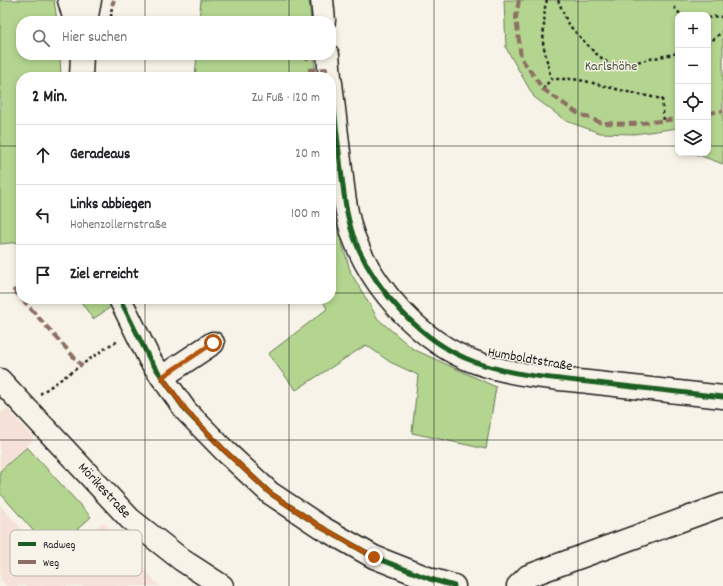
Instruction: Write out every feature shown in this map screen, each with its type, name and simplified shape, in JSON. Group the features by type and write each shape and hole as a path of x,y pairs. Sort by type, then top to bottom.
{"street":[{"path":"69,0 74,16"},
{"path":"87,16 90,0"},
{"path":"322,0 324,16"},
{"path":"81,72 82,60"},
{"path":"328,60 330,72"},
{"name":"Humboldtstraße","path":"336,129 344,202 354,236 368,267 388,297 416,325 444,347 474,362 542,377 723,397"},
{"path":"122,304 150,360 186,410 225,451 270,493 321,527 374,557 430,579 454,586"},
{"path":"162,377 213,343"},
{"name":"Mörikestraße","path":"0,380 130,519 182,560 222,586"},
{"path":"518,586 528,576 723,505"}],"path":[{"path":"547,0 545,7 543,43 551,79"},
{"path":"558,0 568,24 594,52 613,67 675,54"},
{"path":"110,16 112,5"},
{"path":"674,7 678,12"},
{"path":"711,17 723,17"},
{"path":"711,41 723,31"},
{"path":"551,79 572,79 585,81 628,92 662,98 664,121"},
{"path":"543,89 551,79"},
{"path":"36,397 110,345"}],"shaded area":[{"path":"7,408 34,439 0,470 0,414"},
{"path":"0,505 22,530 10,530 10,576 142,576 142,567 159,586 6,586 0,579"},
{"path":"103,522 110,530 94,530"}],"green space":[{"path":"0,0 54,0 56,16 16,16 16,60 60,60 61,72 16,72 16,242 0,244"},
{"path":"201,0 309,0 311,16 199,16"},
{"name":"Karlshöhe","path":"504,0 723,0 723,164 701,156 711,156 711,12 675,12 675,128 634,134 600,133 566,121 534,97 506,48"},
{"path":"197,60 314,60 316,72 195,72"},
{"path":"336,224 351,273 378,319 413,349 496,387 486,449 412,433 418,375 390,362 366,345 296,390 268,354 327,309 324,304 336,304"},
{"path":"82,304 110,304 111,307 93,319"},
{"path":"27,447 91,517 77,530 33,530 0,493 0,471"}],"marked path":[{"path":"112,5 114,0"},
{"path":"519,0 516,17 521,58 543,89 577,113 602,123 633,124 675,119"},
{"path":"308,70 329,69"},
{"path":"711,113 723,111"},
{"path":"13,289 16,292"},
{"path":"26,304 82,366"}],"cycle path":[{"path":"336,124 348,217 353,235 362,255 373,275 401,311 436,342 475,362 517,373 723,397"},
{"path":"122,304 150,360 186,411 225,451 270,493 321,527 374,557 430,579 454,586"}],"route":[{"path":"213,343 162,377 186,410 225,451 270,493 321,527 374,557"}]}
